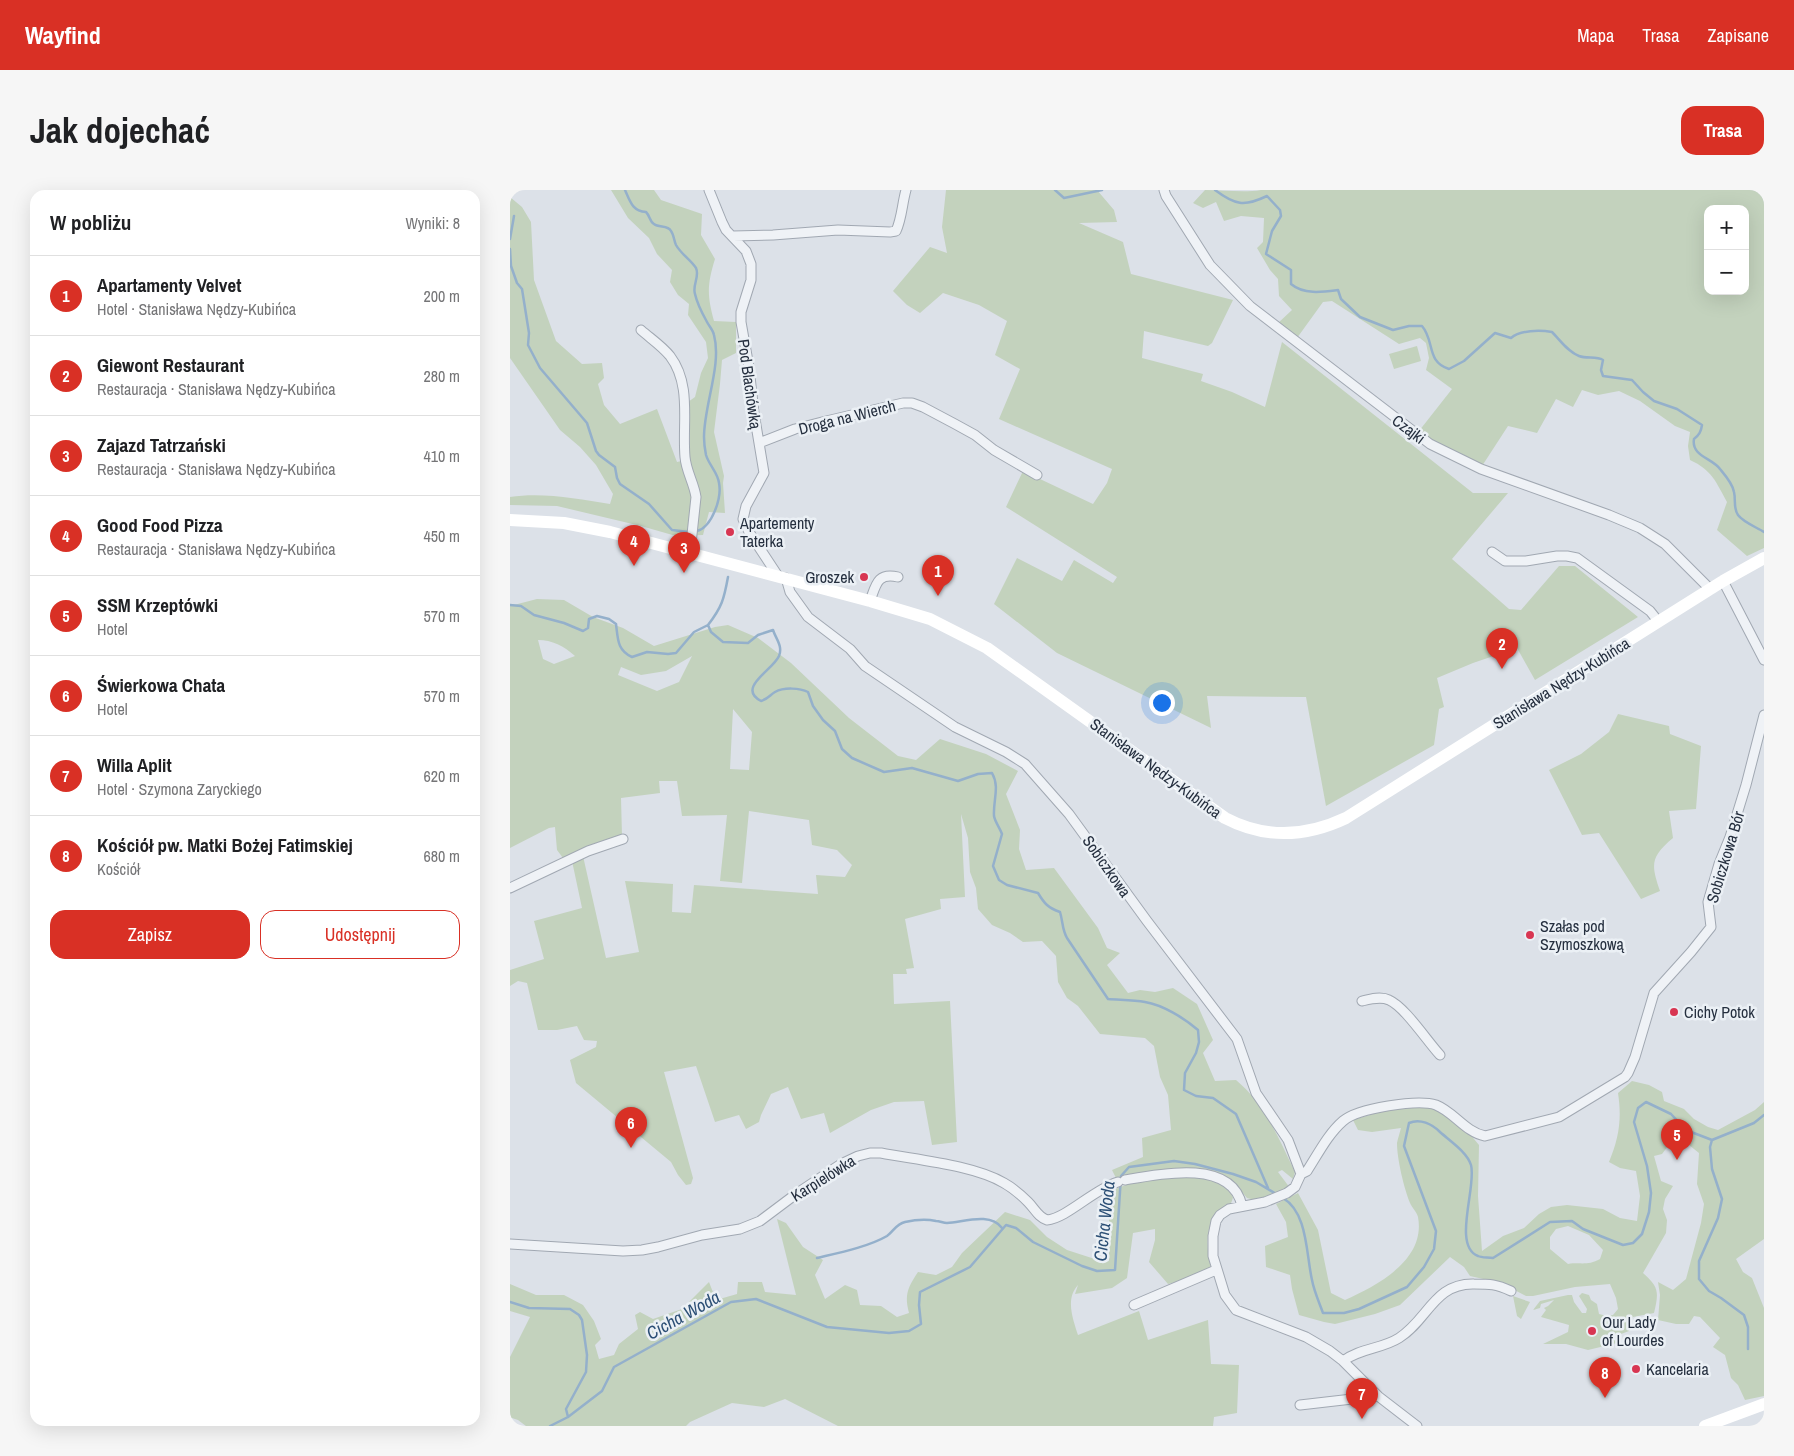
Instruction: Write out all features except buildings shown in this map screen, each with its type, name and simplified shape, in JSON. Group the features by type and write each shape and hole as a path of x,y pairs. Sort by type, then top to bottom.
{"street":[{"path":"709,190 717,190"},
{"name":"Pod Blachówką","path":"709,190 722,222 746,251 751,264 751,280 741,312 741,322 764,473 746,506 743,519 749,532 782,577"},
{"path":"733,236 838,230 896,231 900,221 902,202 906,190"},
{"name":"Czajki","path":"1164,190 1210,265 1250,306 1430,444 1481,469 1609,514 1640,528 1665,544 1710,589"},
{"path":"641,330 668,354 674,362 685,393 685,460 695,488 696,497 690,553"},
{"name":"Droga na Wierch","path":"759,443 795,429 902,403 912,403 975,434 994,450 1037,475"},
{"name":"Stanisława Nędzy-Kubińca","path":"510,520 546,521 578,525 782,577 930,619 987,648 1225,818 1250,829 1280,834 1306,832 1346,818 1723,580 1764,558"},
{"path":"1492,552 1505,561 1526,561 1557,556 1576,558 1650,611 1658,622"},
{"path":"870,601 879,579 885,576 898,577"},
{"name":"Sobiczkowa","path":"782,577 808,617 850,650 865,666 955,727 1006,752 1025,764 1070,814 1147,921 1237,1039 1256,1093 1288,1140 1300,1174"},
{"path":"1723,580 1764,660"},
{"name":"Sobiczkowa Bór","path":"1300,1174 1307,1171 1331,1134 1344,1120 1372,1110 1408,1102 1423,1102 1437,1106 1460,1123 1485,1136 1559,1118 1625,1077 1635,1057 1654,993 1711,927 1708,902 1746,785 1764,715"},
{"path":"510,888 588,850 623,839"},
{"path":"1362,1001 1372,998 1388,999 1398,1006 1440,1055"},
{"name":"Karpielówka","path":"510,1244 642,1250 702,1234 740,1229 760,1222 796,1194 841,1164 870,1153 960,1168 993,1178 1003,1182 1021,1195 1037,1214 1047,1220 1053,1220 1061,1216 1104,1187 1122,1181 1182,1172 1204,1174 1222,1181 1233,1188 1239,1196 1242,1206"},
{"path":"1300,1174 1295,1187 1287,1193 1269,1201 1226,1210 1216,1221 1212,1247 1216,1270 1225,1295 1236,1310 1319,1343 1343,1361 1378,1396 1416,1426"},
{"path":"1134,1304 1216,1270"},
{"path":"1343,1361 1356,1352 1393,1341 1402,1336 1450,1288 1466,1284 1496,1284 1511,1291"},
{"path":"1300,1405 1378,1396"},
{"path":"1705,1426 1764,1404"}],"green space":[{"path":"611,190 654,190 661,200 702,214 701,235 715,259 710,276 709,290 714,321 736,322 736,353 722,360 714,432 724,476 725,513 709,512 703,535 676,536 557,506 510,505 510,497 535,495 610,504 613,494 596,465 580,447 560,430 510,358 510,197 522,207 531,222 534,280 556,341 582,364 602,363 604,378 598,384 604,405 620,424 657,409 677,462 690,459 688,402 695,397 701,373 708,358 706,342 688,315 689,304 678,295 670,282 672,270 657,254 649,238 628,218"},
{"path":"946,190 1097,190 1114,210 1117,222 1079,223 1123,242 1131,274 1233,300 1212,343 1208,346 1144,331 1142,358 1203,374 1201,381 1265,407 1282,342 1473,493 1508,493 1452,559 1509,609 1521,610 1559,566 1575,566 1638,617 1535,680 1517,648 1437,678 1444,707 1439,709 1434,745 1326,806 1306,697 1207,696 1211,728 1057,653 994,604 1017,558 1062,581 1074,560 1113,583 1117,577 1006,507 1023,471 1093,504 1107,483 1112,469 999,419 1020,369 995,355 1007,321 979,305 943,293 920,313 907,305 893,291 930,247 947,253 942,227"},
{"path":"1205,190 1764,190 1764,548 1747,556 1717,530 1727,502 1708,472 1690,460 1688,446 1690,432 1675,426 1640,401 1619,391 1598,395 1582,390 1573,407 1556,399 1537,433 1508,426 1482,466 1446,449 1419,431 1452,389 1426,370 1429,358 1426,343 1420,338 1399,344 1332,301 1323,302 1297,338 1277,324 1292,310 1279,296 1278,279 1270,270 1257,248 1263,242 1264,218 1241,216 1224,221 1216,202 1203,208 1193,203"},
{"path":"1417,346 1421,361 1394,369 1389,354"},
{"path":"537,599 564,600 593,617 623,628 654,646 715,627 728,625 758,638 791,663 849,718 898,756 916,760 940,739 986,754 1018,771 1006,794 1020,830 1019,849 1026,870 1054,868 1098,928 1107,948 1120,953 1107,965 1128,993 1140,990 1155,992 1173,988 1197,1004 1213,1040 1203,1053 1215,1081 1236,1080 1246,1089 1263,1111 1295,1172 1293,1179 1282,1170 1278,1172 1290,1188 1268,1199 1255,1200 1247,1198 1237,1186 1219,1175 1199,1171 1117,1180 1112,1170 1143,1157 1142,1138 1171,1130 1168,1095 1160,1077 1154,1046 1145,1038 1100,1034 1078,1006 1067,998 1058,982 1056,956 1042,941 1023,942 1010,933 992,925 978,909 976,888 970,872 968,838 961,814 965,897 940,899 941,909 905,919 914,968 906,969 907,974 893,974 894,1004 950,1001 957,1142 932,1145 924,1101 894,1102 871,1110 830,1133 824,1113 801,1119 788,1087 771,1094 759,1122 746,1129 739,1115 715,1122 696,1066 664,1072 693,1178 691,1184 686,1185 671,1162 576,1083 570,1060 596,1047 597,1041 584,1040 577,1026 557,1030 538,1030 527,983 518,981 510,986 510,970 544,959 534,921 582,908 572,861 583,856 606,958 639,952 625,881 673,884 672,912 691,913 694,885 818,894 816,875 845,877 852,865 837,850 812,845 809,820 749,811 742,883 720,881 727,815 682,816 677,781 659,781 660,793 621,798 622,836 563,858 557,850 555,827 549,828 510,848 510,606","holes":["538,640 558,644 575,656 554,664 543,659","692,656 679,682 657,691 618,675 621,667 641,675 666,671","733,709 752,732 749,770 730,769"]},
{"path":"1618,714 1669,726 1670,734 1701,746 1696,809 1669,811 1673,838 1656,856 1654,862 1660,891 1641,899 1599,833 1582,835 1549,770 1581,754 1609,732"},
{"path":"1632,1081 1649,1085 1662,1092 1664,1101 1684,1109 1694,1119 1718,1130 1755,1110 1764,1102 1764,1239 1736,1259 1743,1272 1752,1278 1764,1308 1764,1396 1745,1400 1738,1385 1731,1378 1725,1355 1713,1347 1720,1338 1700,1317 1694,1316 1689,1324 1676,1324 1658,1320 1660,1295 1658,1282 1673,1290 1686,1279 1701,1223 1704,1204 1697,1184 1699,1153 1684,1141 1674,1138 1662,1154 1654,1156 1661,1181 1673,1186 1665,1199 1663,1209 1667,1220 1666,1233 1643,1273 1655,1286 1657,1300 1654,1313 1633,1317 1629,1331 1621,1334 1617,1343 1588,1350 1566,1344 1543,1344 1568,1332 1569,1325 1541,1317 1546,1310 1544,1308 1554,1300 1541,1304 1540,1308 1533,1310 1540,1301 1572,1295 1574,1302 1582,1313 1586,1313 1587,1309 1579,1296 1582,1293 1589,1295 1591,1300 1597,1304 1599,1314 1613,1315 1618,1309 1610,1284 1575,1287 1526,1296 1501,1283 1470,1276 1464,1267 1450,1257 1400,1305 1375,1314 1335,1324 1299,1315 1290,1275 1266,1267 1265,1246 1288,1237 1286,1222 1276,1204 1298,1193 1318,1230 1331,1293 1345,1300 1385,1278 1407,1258 1415,1246 1419,1232 1417,1213 1411,1205 1403,1182 1397,1150 1401,1128 1372,1132 1358,1130 1353,1120 1396,1107 1440,1107 1469,1133 1479,1145 1478,1196 1482,1251 1503,1236 1524,1228 1539,1214 1551,1207 1567,1205 1603,1209 1620,1218 1637,1221 1640,1196 1636,1171 1620,1168 1609,1162 1619,1128 1618,1093","holes":["1568,1226 1589,1235 1603,1250 1600,1259 1596,1261 1568,1264 1550,1249 1550,1237 1556,1229"]},
{"path":"1184,1176 1198,1177 1218,1183 1229,1191 1233,1197 1227,1209 1211,1224 1209,1229 1208,1246 1211,1268 1195,1277 1168,1284 1149,1262 1155,1240 1155,1229 1133,1233 1127,1278 1112,1288 1075,1294 1078,1285 1072,1296 1071,1309 1078,1335 1139,1311 1148,1340 1208,1320 1211,1364 1239,1365 1237,1413 1214,1417 1213,1426 838,1426 785,1399 764,1407 732,1403 690,1422 686,1426 526,1426 518,1420 510,1419 510,1357 530,1317 510,1311 510,1284 536,1295 564,1295 583,1305 594,1321 601,1339 595,1345 599,1359 614,1355 619,1344 638,1329 635,1315 640,1312 653,1319 682,1309 709,1282 716,1300 737,1294 738,1282 762,1282 765,1292 796,1295 777,1219 786,1223 803,1247 823,1260 815,1275 825,1299 845,1285 857,1290 860,1305 881,1306 897,1317 909,1313 908,1291 918,1272 936,1275 952,1267 962,1253 1005,1212 1030,1220 1047,1237 1067,1250 1104,1262 1109,1261 1109,1192 1136,1182"},
{"path":"1513,1296 1530,1302 1521,1319 1517,1316"}],"waterway":[{"path":"625,190 635,208 646,212 654,224 670,229 678,248 696,268 697,275 694,291 714,335 716,359 704,439 706,455 718,479 720,489 715,511 707,524 697,531"},
{"path":"1055,190 1064,198 1102,190"},
{"path":"1215,190 1228,199 1240,203 1252,202 1267,196 1280,210 1281,216 1272,231 1266,254 1291,270 1291,284 1308,291 1338,290 1341,299 1360,317 1393,330 1409,326 1422,326 1434,356 1442,366 1449,369 1464,361 1495,333 1511,338 1520,333 1536,331 1552,332 1575,354 1603,360 1601,370 1603,376 1632,380 1654,401 1677,409 1702,425 1700,433 1694,439 1696,449 1716,465 1728,480 1735,495 1736,510 1740,518 1764,532"},
{"path":"510,239 514,216"},
{"path":"510,249 511,266 517,283 522,289 529,333 528,345 540,368 587,423 596,451 615,467 620,484 649,504 672,530 689,532"},
{"path":"708,625 722,602 728,577"},
{"path":"510,605 521,606 534,615 564,623 583,631 588,628 589,619 597,616 609,619 616,624 618,639 623,651 632,657 647,652 676,653 694,632 708,625 711,632 723,642 748,643 758,635 773,630 780,646 779,656 758,679 752,690 754,696 761,701 783,689 796,689 808,692 813,706 823,720 835,731 842,749 852,758 884,772 912,768 958,781 978,774 992,773 996,783 994,816 1002,834 993,866 999,880 1007,885 1038,893 1047,905 1060,912 1067,938 1108,999 1140,1001 1159,1006 1180,1017 1198,1030 1199,1042 1196,1053 1185,1073 1184,1090 1196,1096 1213,1098 1236,1114 1268,1188"},
{"name":"Cicha Woda","path":"1283,1198 1297,1213 1302,1224 1313,1284 1323,1313 1344,1313 1359,1309 1407,1287 1424,1267 1434,1249 1436,1231 1404,1146 1409,1123 1417,1121 1433,1127 1458,1147 1469,1160 1472,1175 1466,1228 1467,1241 1470,1250 1478,1256 1493,1258 1550,1222 1572,1221 1583,1229 1623,1245 1633,1243 1642,1234 1649,1212 1651,1193 1647,1166 1634,1122 1638,1108 1646,1102 1671,1114 1686,1130 1712,1140 1754,1123 1764,1115"},
{"path":"1712,1140 1710,1147 1712,1169 1722,1199 1718,1218 1699,1261 1699,1279 1709,1291 1744,1315 1748,1327 1748,1349"},
{"name":"Cicha Woda","path":"510,1302 529,1308 570,1309 579,1315 582,1320 587,1355 586,1372 566,1409 568,1417 602,1391 614,1367 731,1302 756,1299 827,1327 889,1333 909,1331 921,1324 920,1292 970,1267 1006,1225 1016,1228 1033,1242 1082,1266 1097,1271 1115,1270 1121,1176 1129,1167 1174,1161 1195,1164 1256,1182 1278,1195"},
{"path":"817,1258 871,1243 887,1236 899,1224 909,1221 929,1220 947,1223 984,1219 991,1220 1002,1228"},
{"path":"550,1426 568,1417"}],"place":[{"name":"Apartementy Taterka","path":"730,532"},
{"name":"Good Food Pizza","path":"634,566"},
{"name":"Zajazd Tatrzański","path":"684,573"},
{"name":"Groszek","path":"864,577"},
{"name":"Apartamenty Velvet","path":"938,596"},
{"name":"Giewont Restaurant","path":"1502,669"},
{"name":"Szałas pod Szymoszkową","path":"1530,935"},
{"name":"Cichy Potok","path":"1674,1012"},
{"name":"Świerkowa Chata","path":"631,1148"},
{"name":"SSM Krzeptówki","path":"1677,1160"},
{"name":"Our Lady of Lourdes","path":"1592,1331"},
{"name":"Kancelaria","path":"1636,1369"},
{"name":"Kościół pw. Matki Bożej Fatimskiej","path":"1605,1398"},
{"name":"Willa Aplit","path":"1362,1419"}]}
